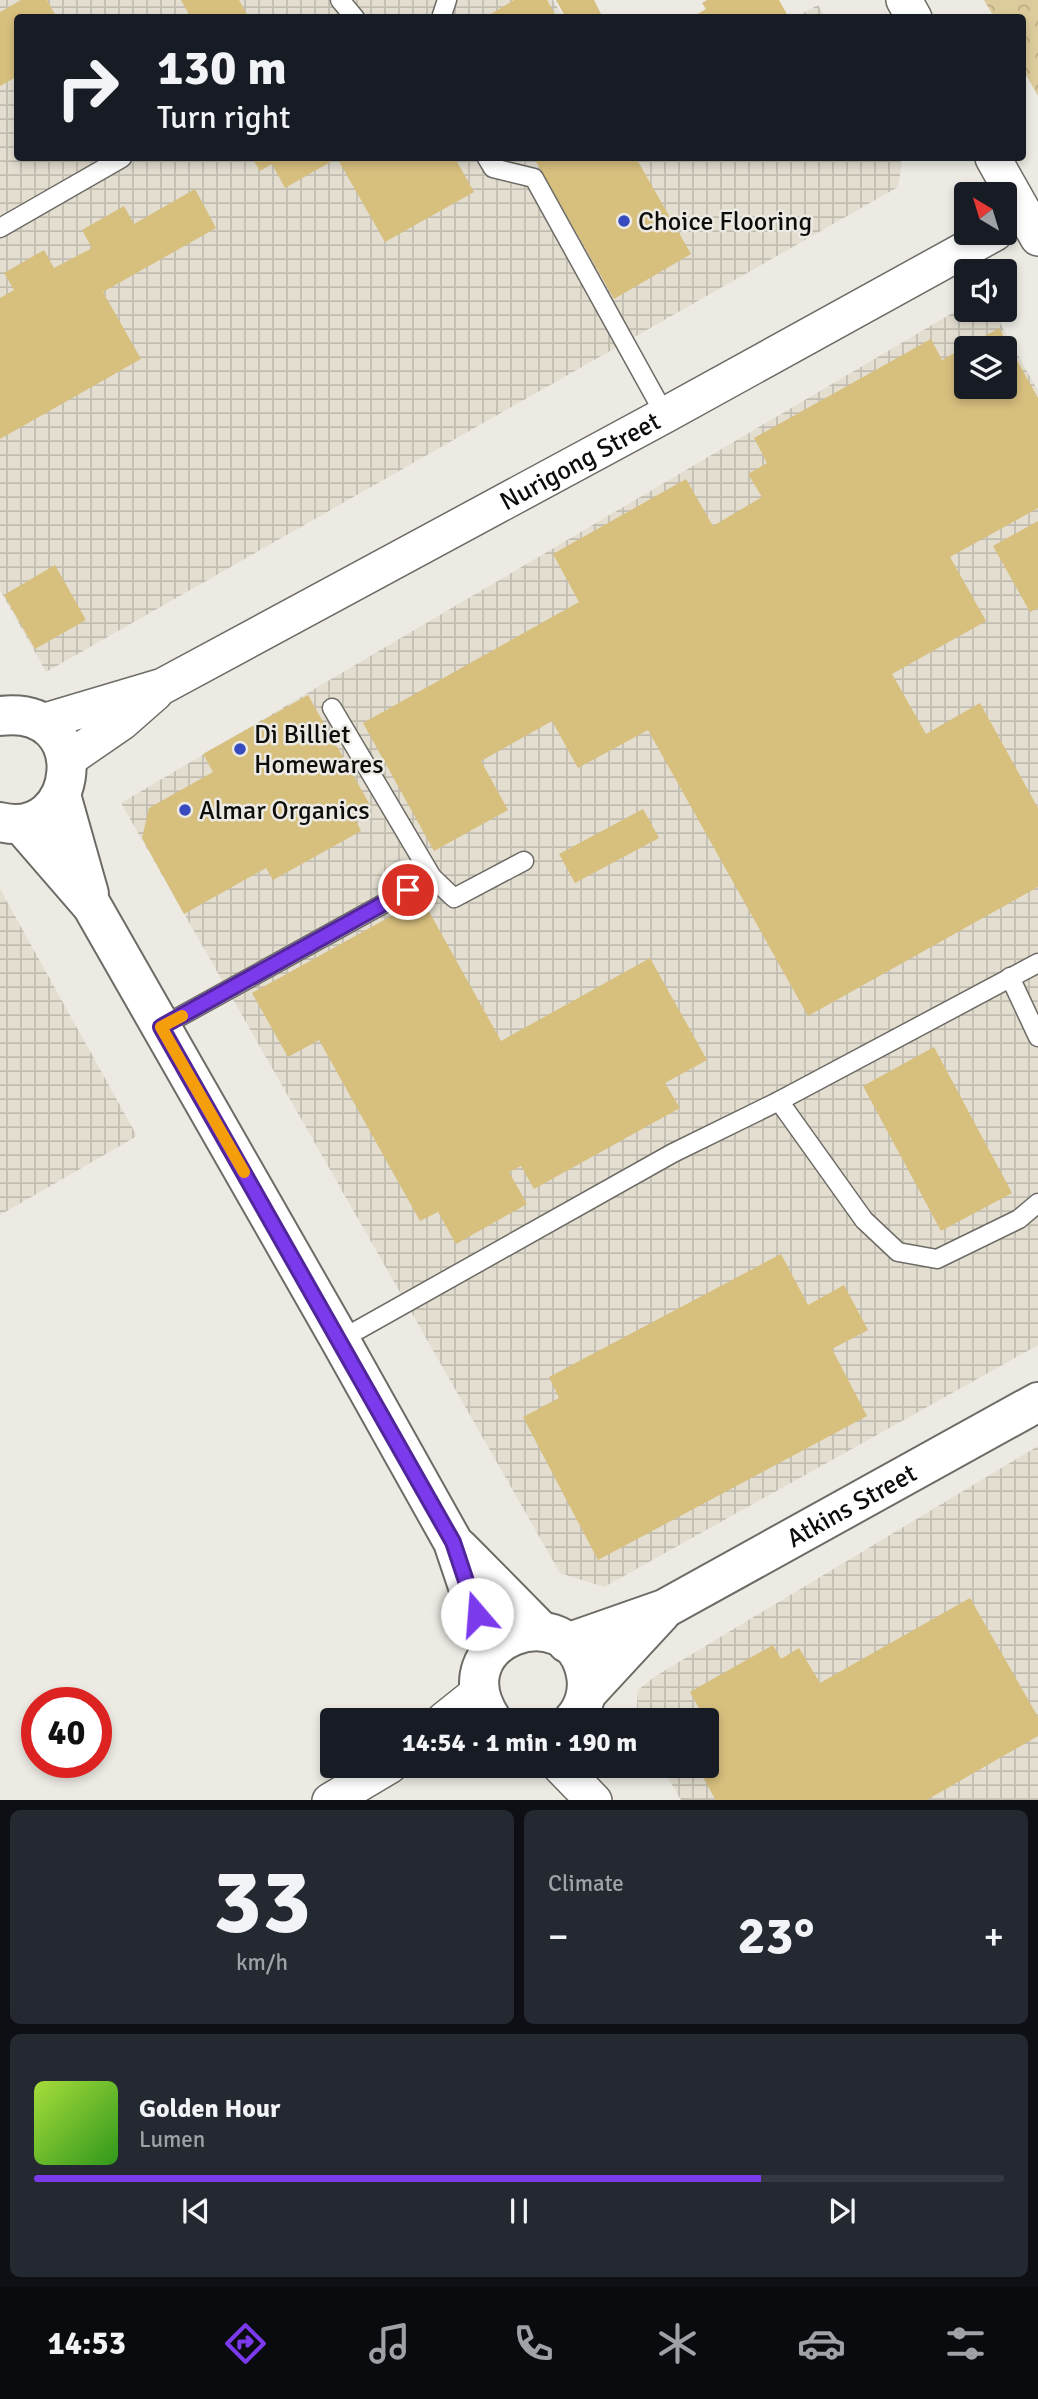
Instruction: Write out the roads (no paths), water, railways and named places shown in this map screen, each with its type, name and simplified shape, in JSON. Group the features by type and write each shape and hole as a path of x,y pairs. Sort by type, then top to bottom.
{"street":[{"path":"995,161 1027,223"},
{"name":"Nurigong Street","path":"64,777 163,686 973,245"},
{"name":"Nurigong Street","path":"14,712 163,686"},
{"path":"14,712 54,732 63,745 64,777 92,906"},
{"path":"11,823 37,819 51,809 64,777"},
{"path":"11,823 92,906 453,1542 490,1653 483,1664 485,1706"},
{"name":"Atkins Street","path":"490,1653 500,1642 512,1635 554,1637 664,1609 1038,1402"},
{"path":"453,1542 554,1637 577,1653 584,1665 580,1708"},
{"name":"Atkins Street","path":"583,1708 664,1609"},
{"path":"332,1800 372,1778"},
{"path":"571,1778 593,1800"},
{"path":"593,1778 600,1800"}],"lane":[{"path":"340,0 352,14"},
{"path":"0,228 117,161"},
{"path":"489,161 493,168 534,178 665,415"},
{"path":"332,708 432,877 454,898 524,861"},
{"path":"161,1027 432,877"},
{"path":"340,1340 673,1153 779,1101 1038,963"},
{"path":"1010,977 1038,1037"},
{"path":"779,1101 864,1220 898,1252 937,1259 1019,1219 1038,1203"}],"place":[{"name":"Choice Flooring","path":"624,221"},
{"name":"Di Billiet Homewares","path":"240,749"},
{"name":"Almar Organics","path":"185,810"}]}
